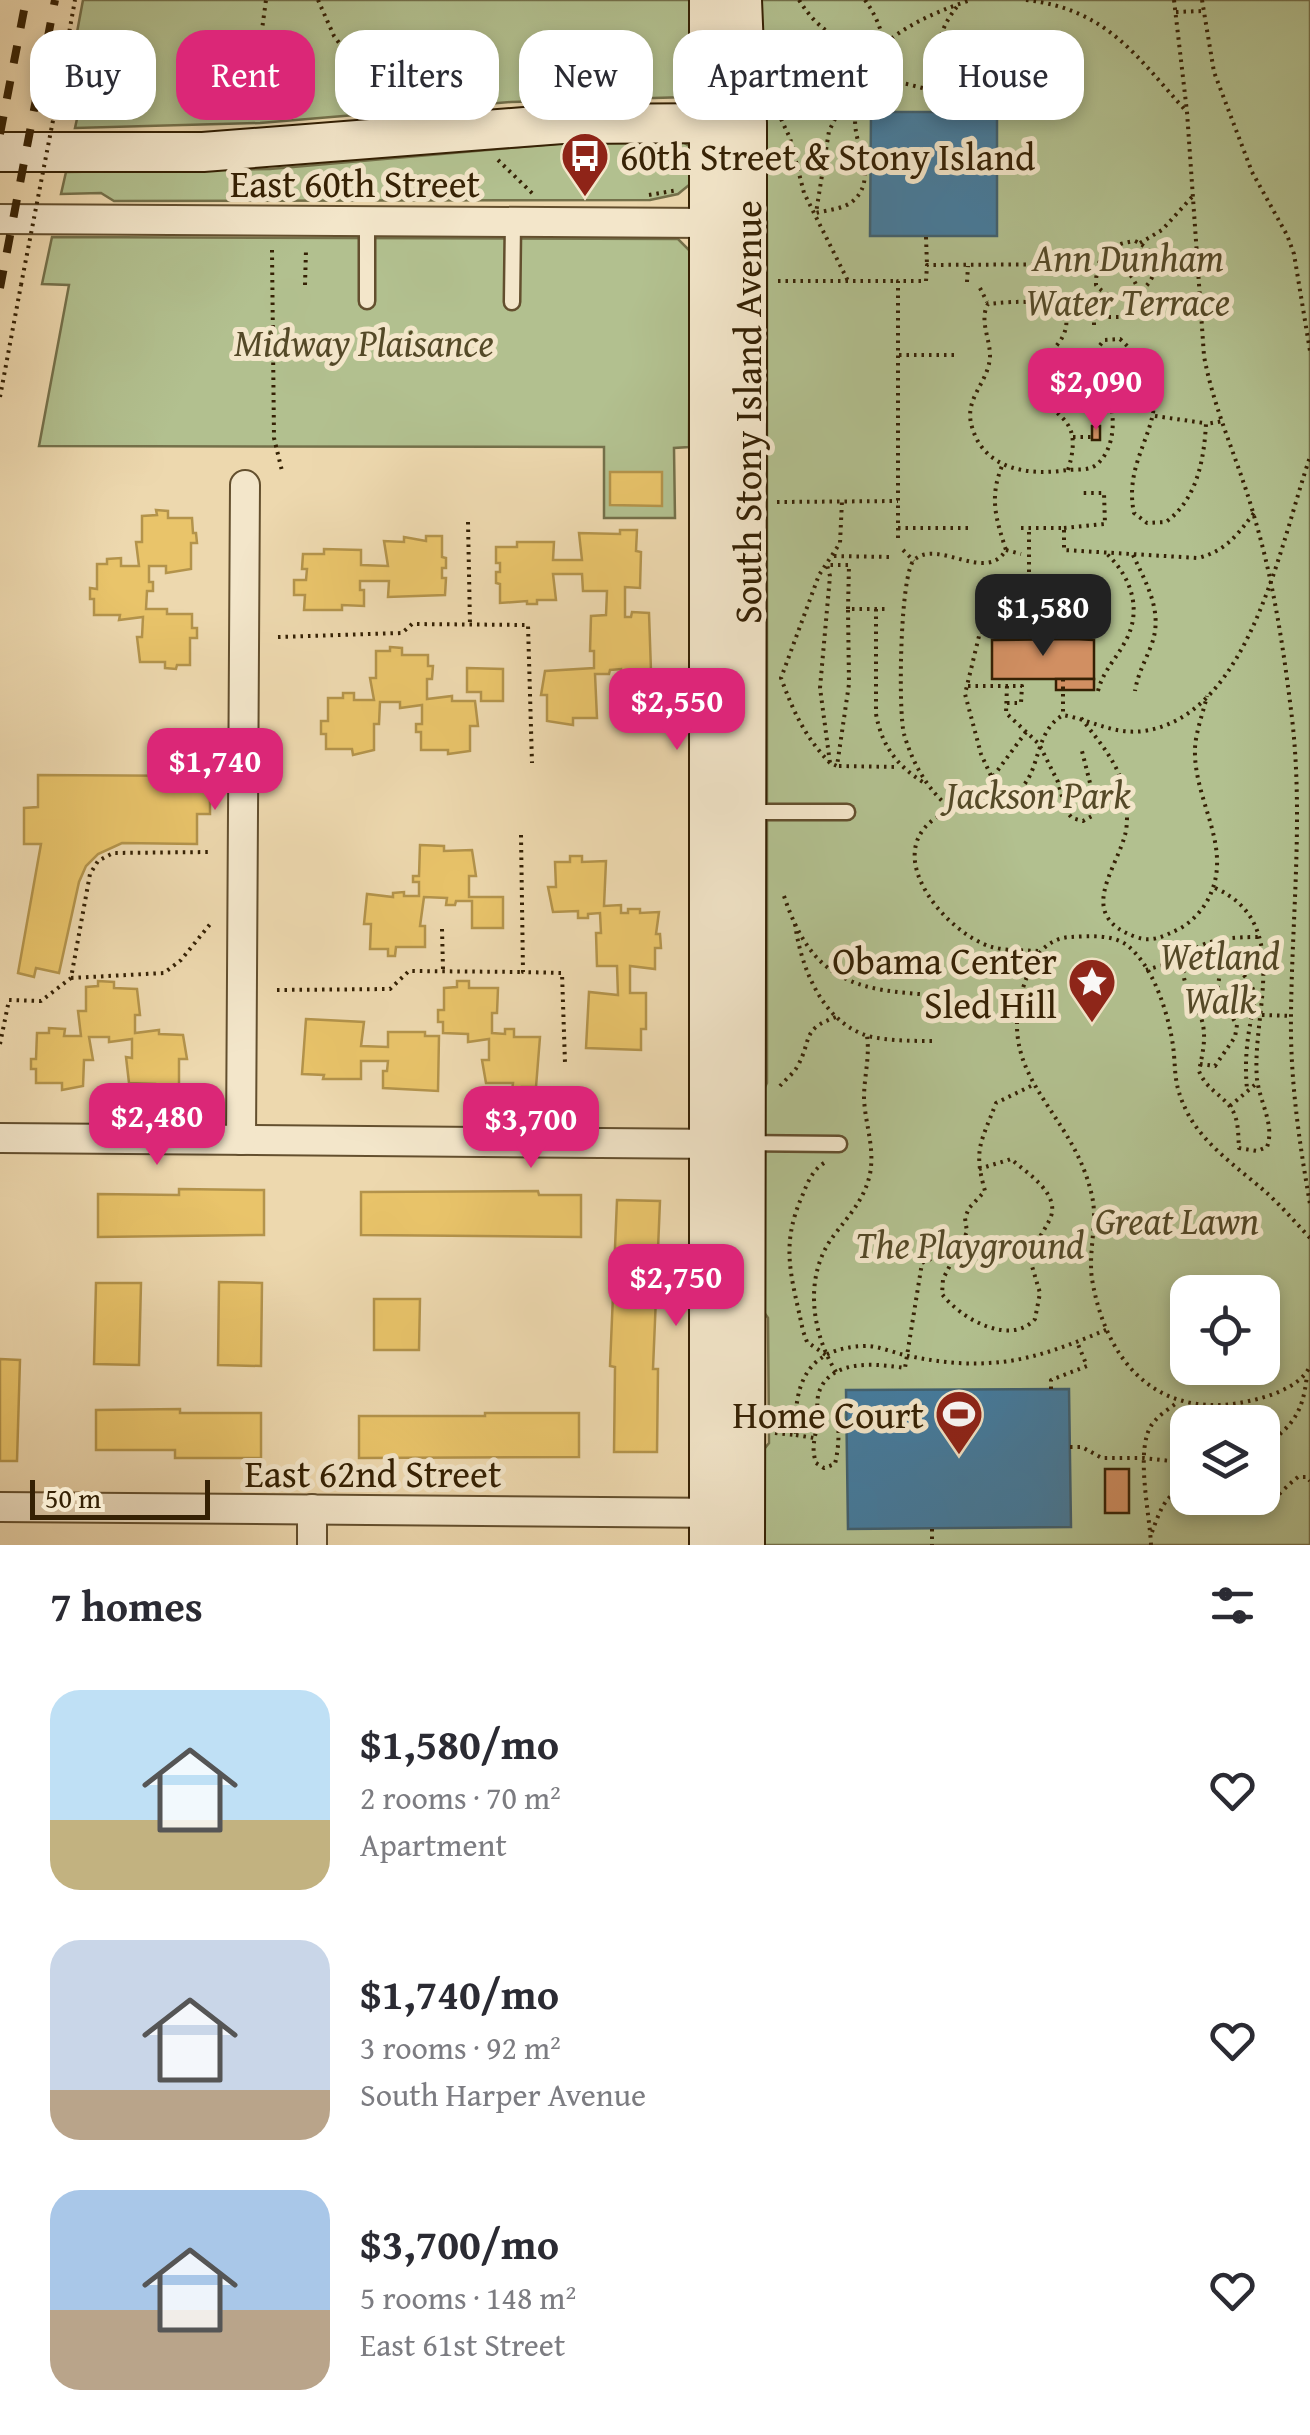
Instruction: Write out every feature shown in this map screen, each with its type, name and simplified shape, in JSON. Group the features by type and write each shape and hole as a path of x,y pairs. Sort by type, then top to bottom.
{"main road":[{"name":"South Stony Island Avenue","path":"709,0 746,122 710,223 729,812"},
{"name":"South Stony Island Avenue","path":"727,1529 729,812 746,122 742,0"},
{"path":"0,152 203,152 562,124 746,122"}],"street":[{"name":"East 60th Street","path":"0,219 710,223"},
{"path":"242,1140 245,485"},
{"path":"0,1138 728,1144"},
{"name":"East 62nd Street","path":"0,1508 312,1510 727,1529"},
{"path":"312,1510 312,1545"}],"lane":[{"path":"367,220 367,301"},
{"path":"512,302 513,222"},
{"path":"729,812 847,812"},
{"path":"728,1144 839,1144"}],"path":[{"path":"0,397 75,0"},
{"path":"262,30 266,0"},
{"path":"318,0 335,37"},
{"path":"800,0 823,30"},
{"path":"865,0 880,30"},
{"path":"903,30 925,16 971,0"},
{"path":"1026,0 1063,3 1100,22 1187,112"},
{"path":"1174,0 1187,112 1204,356 1210,392 1254,513 1272,584 1292,712 1298,794 1291,1016 1298,1133 1310,1204"},
{"path":"1202,0 1214,72 1245,155 1294,254 1310,351"},
{"path":"903,82 939,91 948,88 938,62 939,34 960,4"},
{"path":"1176,12 1202,11"},
{"path":"816,213 835,120"},
{"path":"816,213 855,200 861,187 863,154 853,120"},
{"path":"746,122 790,138 804,193 848,282"},
{"path":"488,152 535,196"},
{"path":"633,195 678,191"},
{"path":"1140,243 1162,230 1192,197"},
{"path":"778,282 926,281 926,237"},
{"path":"1140,243 1147,246 1155,261 1152,280 1140,293 1116,298 1104,294 1096,284 1096,264 1104,252 1117,244 1140,243"},
{"path":"272,250 274,438 282,471"},
{"path":"305,285 306,250"},
{"path":"1094,325 1094,317 1129,317 1138,312 1142,300 1127,268 1104,252"},
{"path":"927,265 1096,264"},
{"path":"968,265 968,282"},
{"path":"898,281 898,538"},
{"path":"980,288 988,304"},
{"path":"988,304 1034,301 1062,314 1066,323 1064,334 1038,369 1038,381 1042,396 1065,418 1073,437 1074,452 1068,470"},
{"path":"988,304 983,313 990,353 988,376 973,393 970,412 972,428 983,447 1002,466 1049,474 1093,468 1105,456 1112,437 1113,409 1092,372 1093,355 1104,340 1120,339 1136,354 1155,396 1155,416 1133,474 1130,497 1134,513 1147,523 1166,522 1189,500 1204,452 1206,424"},
{"path":"898,355 954,355"},
{"path":"1104,388 1155,396"},
{"path":"1155,416 1206,424 1223,421"},
{"path":"1073,437 1092,437"},
{"path":"1310,457 1272,584 1220,684 1170,724 1144,731 1104,729 1063,715 1044,731 1021,789 987,808 935,818 916,845 915,862 930,901 953,927 992,948 1038,951 1063,937 1098,936 1127,945 1146,970 1172,1036 1174,1085 1190,1118 1310,1238"},
{"path":"955,812 921,776 903,732 906,584 914,561 930,554 990,563 1003,556 1006,550 993,501 1002,466"},
{"path":"1022,528 1104,524 1104,493 1082,493"},
{"path":"842,501 840,544 819,576 800,618 781,678 804,731 830,763 899,767"},
{"path":"778,502 898,501"},
{"path":"1064,528 1064,550 1198,558 1215,554 1230,544 1254,513"},
{"path":"468,522 470,625"},
{"path":"898,528 972,528"},
{"path":"1029,572 1030,528"},
{"path":"904,550 914,561"},
{"path":"1006,550 1021,554"},
{"path":"1098,691 1108,666 1130,632 1134,598 1128,580 1105,552"},
{"path":"1132,553 1157,612 1154,640 1141,664 1135,691"},
{"path":"832,556 889,557"},
{"path":"827,565 849,565 849,684 837,766"},
{"path":"827,565 830,576 820,688 830,763"},
{"path":"848,609 889,609"},
{"path":"876,609 879,731 899,767 930,786"},
{"path":"1026,732 992,778 980,754 965,694 980,632 1046,622"},
{"path":"278,637 402,633 412,624 528,625 532,763"},
{"path":"1062,679 1063,715"},
{"path":"968,686 1022,686 1021,703 1006,703"},
{"path":"1007,686 1006,712 1039,744 1058,782 1066,811 1072,818 1084,820 1092,816 1095,804 1082,751"},
{"path":"1081,718 1116,764 1126,800 1125,834 1103,886 1103,902 1109,920 1133,937 1151,941 1186,925 1214,888 1218,844 1201,792 1196,748 1207,696"},
{"path":"521,835 523,972"},
{"path":"70,978 90,874 98,862 113,853 211,852"},
{"path":"1214,888 1233,896 1246,908 1259,937 1265,996 1258,1082 1272,1134 1267,1147 1257,1151 1239,1148 1236,1119 1230,1106 1203,1082 1199,1071 1205,1040 1202,1020 1185,983 1185,966 1191,954 1204,944 1222,937 1259,937"},
{"path":"784,896 799,954 814,988 836,1017 867,1036 936,1041"},
{"path":"0,1044 9,1000 41,1001 70,978 164,973 181,960 211,923"},
{"path":"794,924 818,958 845,980 862,988 891,993 936,995"},
{"path":"442,929 443,971"},
{"path":"1127,945 1133,937"},
{"path":"1222,937 1230,966"},
{"path":"1038,951 1022,986 1016,1013 1017,1043 1033,1085 1077,1154 1092,1198 1092,1276 1117,1354 1136,1376 1178,1402 1224,1406 1264,1399 1309,1369"},
{"path":"1146,970 1164,964 1185,966"},
{"path":"1200,1064 1215,1066 1236,1030 1237,1025 1216,993 1220,972 1234,966 1248,978 1256,1004 1249,1030 1247,1089"},
{"path":"277,990 390,989 409,971 562,973 565,1063"},
{"path":"1262,1015 1291,1016"},
{"path":"780,1086 797,1067 806,1036 817,1024 836,1017"},
{"path":"1236,1030 1261,1030"},
{"path":"836,1372 826,1355 814,1311 822,1258 835,1234 852,1215 869,1178 871,1130 864,1099 867,1036"},
{"path":"1230,1106 1258,1082"},
{"path":"979,1168 1011,1159 1048,1193 1053,1203 1049,1222 1029,1256 1040,1293 1032,1324 1023,1329 1000,1329 975,1322 958,1312 942,1294 943,1279 967,1232 965,1218 969,1208 984,1191 976,1158 996,1104 1033,1085"},
{"path":"826,1355 807,1342 802,1331 788,1260 788,1232 814,1169 830,1159"},
{"path":"847,1404 836,1404 840,1428 835,1464 824,1468 816,1463 812,1448 819,1390 836,1372 870,1363 905,1368 922,1263 933,1258 953,1260"},
{"path":"796,1435 794,1411 801,1382 806,1372 826,1355 867,1346 942,1362 990,1363 1024,1358 1108,1329"},
{"path":"1051,1389 1051,1380 1088,1366 1077,1342"},
{"path":"1280,1433 1293,1423 1305,1396 1309,1369"},
{"path":"1150,1545 1146,1436 1153,1423 1178,1402"},
{"path":"817,1414 837,1414"},
{"path":"775,1434 814,1438"},
{"path":"1070,1447 1082,1447 1102,1458 1170,1461"},
{"path":"1117,1458 1117,1469"},
{"path":"1280,1496 1298,1477 1308,1477 1310,1481"},
{"path":"1150,1536 1170,1497"},
{"path":"932,1529 932,1545"}],"green space":[{"path":"83,0 697,0 696,30 673,30 673,97 653,98 653,30 519,30 519,102 499,103 499,30 335,30 335,117 315,118 315,30 176,30 176,120 296,120 260,123 75,128 77,120 156,120 156,30 77,30"},
{"name":"Jackson Park","path":"760,0 1310,0 1310,1545 758,1545 757,1458 769,1443 768,1318 759,1305 759,1099 767,1083 767,221 758,193 759,120 903,120 903,30 760,30"},
{"path":"679,140 691,147 694,181 678,194 650,200 114,201 101,193 61,194 66,172 270,169 566,143"},
{"name":"Midway Plaisance","path":"52,237 678,239 690,251 689,447 674,448 675,518 604,518 604,447 39,446 69,285 42,284"}],"building: Homes":[{"path":"610,472 662,472 662,506 610,505"},
{"path":"156,510 168,511 168,518 192,518 196,533 197,543 191,543 191,569 166,573 166,566 149,566 153,591 147,591 146,609 192,614 192,628 197,628 197,638 190,638 190,665 177,665 176,669 165,668 165,662 140,662 137,637 142,637 143,617 119,620 120,615 94,615 94,599 90,599 90,588 97,589 97,564 121,558 121,566 139,566 136,542 142,542 142,516 157,515"},
{"path":"620,530 637,530 640,588 625,587 625,617 631,617 632,612 649,613 651,671 629,670 629,674 621,674 621,669 595,674 597,718 573,718 573,725 547,721 547,695 541,695 545,671 594,668 594,651 590,651 591,616 606,615 607,591 583,591 582,574 553,574 556,600 500,603 496,547 517,547 517,542 554,542 553,560 582,560 579,533 620,534"},
{"path":"426,536 442,536 445,595 388,597 389,581 360,581 364,606 304,610 305,595 294,595 294,580 306,580 303,554 324,554 324,549 361,550 361,565 388,566 384,541 404,542 404,537 426,541"},
{"path":"390,647 402,648 402,655 428,655 428,666 433,666 432,679 427,679 427,699 452,696 452,701 475,701 478,726 470,726 470,751 448,754 448,750 421,750 421,732 416,732 416,724 422,724 422,705 400,708 400,702 380,702 379,724 374,724 374,750 353,755 352,749 326,749 321,721 328,721 328,698 354,693 354,700 374,700 370,678 376,678 376,651 390,651"},
{"path":"467,668 503,669 503,701 481,701 481,692 467,692"},
{"path":"38,775 210,776 210,814 197,814 197,844 122,843 98,854 86,866 79,882 59,973 36,968 34,977 18,973 41,844 24,844 24,808 38,807"},
{"path":"420,845 444,846 444,851 472,850 476,876 469,876 469,897 503,897 503,928 472,928 472,901 446,905 447,898 424,897 420,926 425,926 425,947 396,947 395,956 388,956 388,949 370,949 371,924 364,924 367,894 393,897 393,893 404,892 404,896 419,896 419,882 413,882 413,876 419,876"},
{"path":"570,856 582,856 582,862 606,861 604,906 621,905 621,913 628,913 628,909 659,912 656,934 660,934 661,948 655,948 655,969 630,966 630,993 646,993 646,1029 641,1029 641,1050 586,1048 589,992 618,995 617,966 597,966 600,913 578,918 578,911 553,912 548,887 556,887 555,862 570,862"},
{"path":"98,981 114,982 114,988 137,989 140,1015 135,1015 135,1033 159,1030 159,1034 183,1035 187,1059 179,1059 179,1085 155,1089 155,1084 129,1083 126,1057 132,1058 132,1039 109,1042 109,1037 89,1037 93,1060 84,1060 83,1086 62,1090 62,1083 36,1083 31,1059 36,1059 37,1033 49,1033 49,1028 65,1029 64,1036 81,1036 78,1011 86,1011 86,987 98,986"},
{"path":"457,981 469,981 469,988 498,988 492,1033 505,1034 505,1029 514,1029 514,1037 540,1037 536,1087 512,1091 513,1083 486,1083 482,1060 489,1060 489,1039 468,1042 468,1034 443,1033 438,1010 444,1010 444,988 457,987"},
{"path":"306,1019 364,1022 361,1046 388,1047 388,1032 439,1036 438,1091 383,1088 383,1071 387,1071 388,1061 361,1061 361,1079 323,1079 324,1075 302,1074"},
{"path":"179,1189 264,1190 264,1235 98,1237 98,1194 179,1195"},
{"path":"538,1191 539,1195 581,1195 581,1237 361,1235 361,1192"},
{"path":"617,1200 660,1201 653,1369 658,1369 657,1452 614,1452 615,1367 610,1366"},
{"path":"219,1282 262,1283 261,1366 218,1365"},
{"path":"96,1283 141,1283 139,1365 94,1364"},
{"path":"374,1299 420,1299 419,1350 374,1350"},
{"path":"0,1359 20,1360 17,1461 0,1461"},
{"path":"180,1409 180,1413 261,1413 261,1458 175,1458 175,1450 96,1450 96,1410"},
{"path":"579,1413 579,1457 359,1458 359,1416"}],"building: Public":[{"path":"903,112 923,112 923,120 997,120 997,236 870,236 871,120 903,120"},
{"name":"Home Court","path":"1069,1389 1071,1527 848,1529 846,1390"}],"building: Other":[{"path":"1092,426 1100,426 1100,440 1092,440"},
{"path":"992,640 1094,640 1094,679 992,679"},
{"path":"1056,679 1094,679 1094,690 1056,690"},
{"path":"1105,1469 1129,1469 1129,1513 1105,1513"}],"railway":[{"path":"0,134 26,0"},
{"path":"0,288 55,0"}],"place":[{"name":"60th Street & Stony Island","path":"585,198"},
{"name":"Obama Center Sled Hill","path":"1092,1024"},
{"name":"Home Court","path":"959,1456"}],"park label":[{"name":"Ann Dunham Water Terrace","path":"1128,278"},
{"name":"Wetland Walk","path":"1220,977"},
{"name":"Great Lawn","path":"1177,1220"},
{"name":"The Playground","path":"970,1244"}]}
